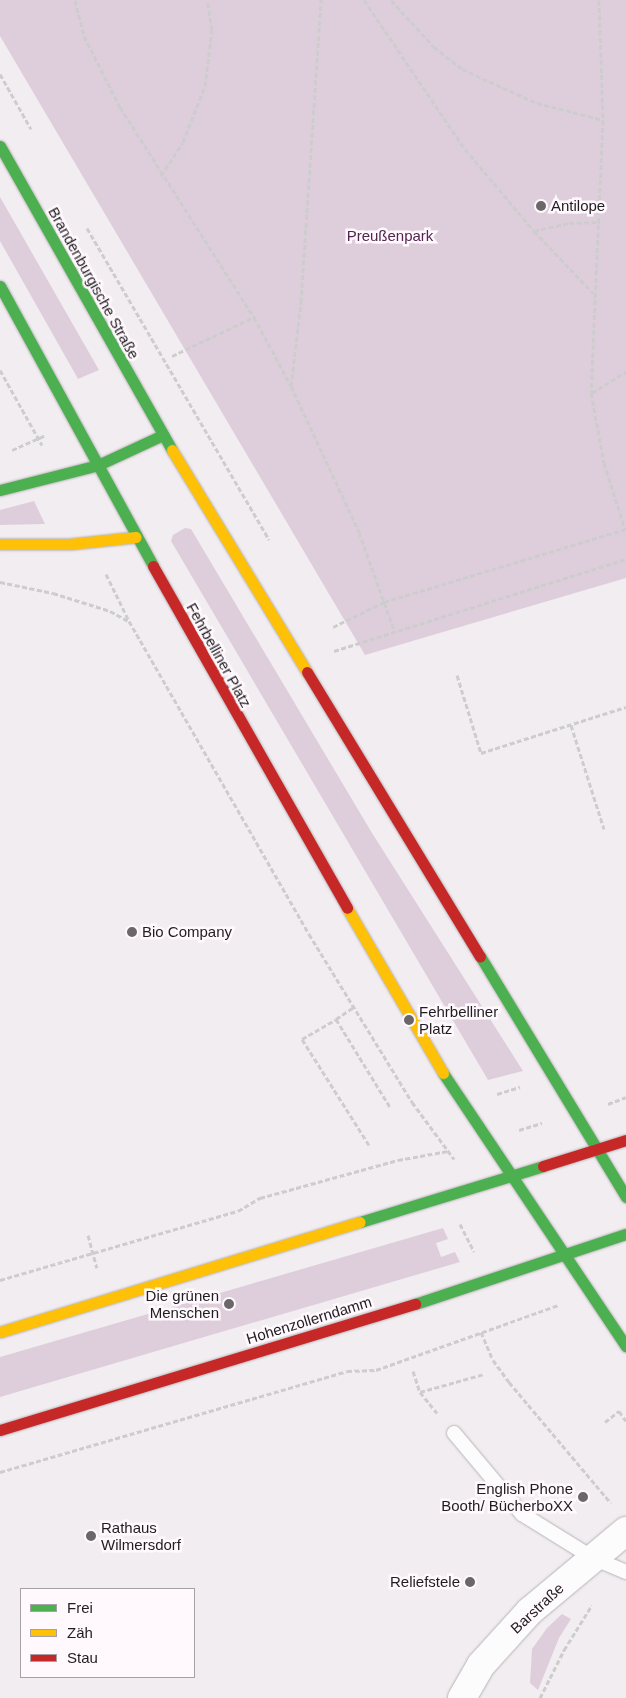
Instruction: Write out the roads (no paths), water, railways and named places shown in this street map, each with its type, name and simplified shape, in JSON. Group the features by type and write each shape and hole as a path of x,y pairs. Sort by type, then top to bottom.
{"main road":[{"name":"Brandenburgische Straße","path":"0,146 163,435"},
{"path":"0,286 136,537 70,544 0,544"},
{"path":"0,490 98,465 163,435 626,1197"},
{"name":"Fehrbelliner Platz","path":"136,537 449,1083 626,1346"},
{"path":"0,1332 626,1140"},
{"name":"Hohenzollerndamm","path":"0,1430 566,1257 626,1234"}],"street":[{"name":"Barstraße","path":"462,1698 481,1665 530,1610 626,1531"}],"lane":[{"path":"454,1433 522,1514 593,1558 626,1572"}],"place":[{"name":"Antilope","path":"541,206"},
{"name":"Bio Company","path":"132,932"},
{"name":"Fehrbelliner Platz","path":"409,1020"},
{"name":"Die grünen Menschen","path":"229,1304"},
{"name":"English Phone Booth/ BücherboXX","path":"583,1497"},
{"name":"Rathaus Wilmersdorf","path":"91,1536"},
{"name":"Reliefstele","path":"470,1582"}],"park label":[{"name":"Preußenpark","path":"390,236"}]}
